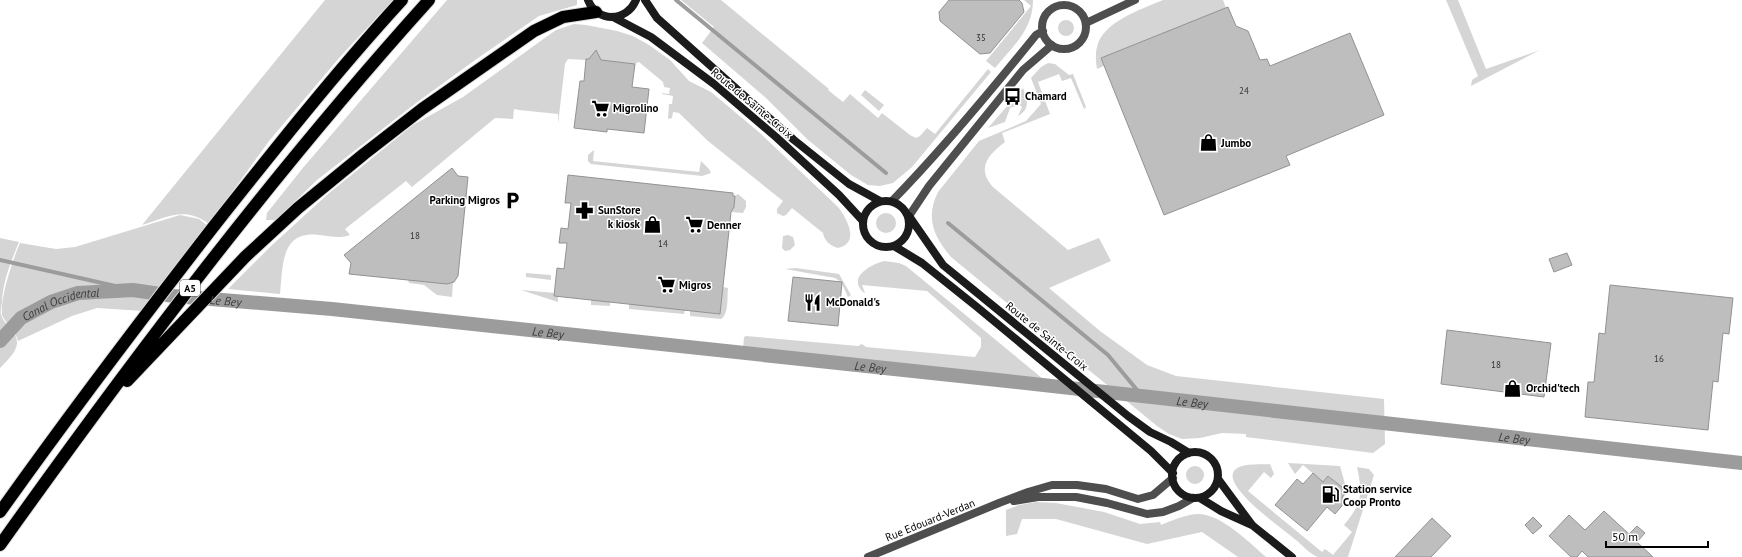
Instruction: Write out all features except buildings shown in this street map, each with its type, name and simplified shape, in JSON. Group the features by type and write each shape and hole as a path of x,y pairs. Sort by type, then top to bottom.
{"highway":[{"name":"A5","path":"0,512 41,454 139,324 277,147 402,0"},
{"name":"A5","path":"0,546 157,330 292,160 429,0"},
{"path":"91,420 223,280 288,217 323,186 422,110 534,31 563,17 596,12"}],"main road":[{"path":"588,0 596,12"},
{"path":"613,17 626,14 636,0"},
{"name":"Route de Sainte-Croix","path":"645,0 661,21 794,140 849,184 880,201"},
{"name":"Route de Sainte-Croix","path":"596,12 604,16 613,17 651,37 714,84 776,137 839,196 863,221"},
{"path":"880,201 892,201 899,204 909,216 909,231 900,243 894,246 882,247 874,244 868,238 864,231 863,221 868,208 880,201"},
{"name":"Route de Sainte-Croix","path":"909,216 943,265 1128,416 1150,432 1189,453"},
{"name":"Route de Sainte-Croix","path":"894,246 922,264 1151,451 1173,476"},
{"path":"1196,498 1212,491 1218,479 1218,471 1211,459 1199,452 1189,453 1176,463 1173,476 1175,486 1179,492 1186,496 1196,498 1252,525 1292,557"},
{"path":"1218,479 1252,525"}],"street":[{"path":"1086,23 1136,0"},
{"path":"1058,3 1076,8 1084,17 1086,23 1084,37 1080,43 1067,49 1052,45 1046,39 1043,31 1043,23 1046,15 1058,3"},
{"path":"892,201 932,158 1036,35 1043,31"},
{"path":"909,216 928,186 1024,70 1052,45"},
{"path":"1000,503 1028,492 1052,485 1077,485 1106,489 1138,499 1146,498 1153,495 1173,476"},
{"path":"1000,503 1038,497 1076,497 1107,503 1138,513 1157,514 1196,498"},
{"name":"Rue Edouard-Verdan","path":"868,557 1000,503"}],"shaded area":[{"path":"325,0 393,0 339,58 269,141 209,224 192,215 184,214 168,216 142,225"},
{"path":"447,0 577,0 577,5 539,16 478,58 416,103 317,180 276,220 266,220 267,213 302,169"},
{"path":"681,0 721,0 843,102 850,94 878,118 882,113 916,138 920,136 927,128 935,134 988,69 991,72 912,167 893,183 880,186 868,185 851,175 807,139 766,98 702,43 714,27"},
{"path":"1024,0 1033,0 1030,20 1021,37 995,68 986,61 1031,6"},
{"path":"1163,0 1223,0 1226,8 1101,58 1104,66 1097,69 1097,47 1100,38 1106,30 1134,12"},
{"path":"1446,0 1458,0 1486,69 1540,50 1471,86 1472,80 1478,76"},
{"path":"1063,20 1069,20 1074,25 1072,34 1069,36 1063,36 1058,31 1058,25"},
{"path":"574,24 617,31 633,36 670,60 689,81 711,92 760,133 838,207 845,217 850,229 849,241 845,245 838,248 835,247 826,240 823,233 792,208 786,215 783,216 777,213 777,209 783,201 708,141 679,113 673,112 672,118 668,119 669,104 672,104 673,96 662,93 669,94 670,88 664,87 663,82 639,62 635,64 599,60 593,55 590,59 586,60 568,59 565,64 558,124 558,114 514,109 513,119 495,118 412,187 406,181 345,229 350,235 338,237 306,235 297,238 290,244 286,252 283,262 280,294 228,289 271,246 328,194 413,125 463,97 556,30"},
{"path":"1048,63 1055,64 1069,75 1073,74 1086,107 1084,109 1071,78 1062,81 1059,74 1038,82 1050,114 1002,133 1005,142 989,157 986,162 985,174 993,187 1068,250 1099,238 1111,261 1049,288 1100,331 1147,365 1176,376 1384,399 1385,444 1373,453 1246,437 1246,434 1222,433 1200,438 1182,439 1169,434 1157,426 951,257 940,242 933,227 932,210 938,192 979,141 1026,121 1041,104 1031,78 1041,67"},
{"path":"1023,88 1027,100 1025,110 1018,116 1022,107 1020,105 1010,108 1005,122 988,128"},
{"path":"865,90 884,105 879,111 861,95"},
{"path":"594,150 593,161 699,172 701,161 711,173 702,176 591,164 588,161 588,155"},
{"path":"738,194 746,201 746,207 743,213 732,212 735,196"},
{"path":"886,213 893,216 896,223 893,230 886,233 879,230 876,223 879,216"},
{"path":"180,215 199,219 208,226 143,311 97,308 72,316 18,341 17,337 2,315 2,307 8,278 20,243 56,249 75,247"},
{"path":"788,235 793,237 795,245 790,250 785,251 782,248 783,236"},
{"path":"0,238 19,242 6,279 1,311 3,320 10,327 17,339 17,344 13,354 0,368"},
{"path":"884,261 899,263 906,266 1048,383 743,350 744,337 746,336 858,346 862,344 866,347 975,357 981,347 981,338 927,291 862,285 865,293 863,292 858,284 860,275 872,266"},
{"path":"796,268 839,274 851,295 848,297 841,282 835,278 785,269"},
{"path":"526,273 551,275 551,280 526,277"},
{"path":"408,280 447,284 453,282 452,297 437,295 424,285 409,283"},
{"path":"723,287 728,288 724,317 721,319 690,316 690,310 720,314"},
{"path":"521,290 555,293 554,296 558,297 558,302"},
{"path":"591,300 610,302 610,306 591,305"},
{"path":"629,304 685,310 684,314 629,309"},
{"path":"1288,463 1340,466 1347,491 1329,476 1323,482 1303,465 1295,474"},
{"path":"1255,464 1270,464 1274,474 1271,478 1264,472 1248,491 1322,552 1325,549 1333,555 1352,532 1344,525 1354,511 1360,498 1360,485 1357,467 1369,469 1374,475 1348,557 1318,557 1312,554 1247,499 1233,480 1233,473 1235,469 1239,467"},
{"path":"1195,466 1201,469 1204,475 1201,481 1195,484 1189,481 1186,475 1189,469"},
{"path":"1036,502 1056,503 1104,512 1140,524 1160,522 1161,525 1189,515 1206,515 1230,527 1266,557 1238,557 1202,532 1147,544 1056,519 1022,519 1017,534 1006,536 1006,510 1019,505"}],"waterway":[{"path":"676,0 886,173"},
{"path":"948,223 1108,355 1142,396"},
{"name":"Le Bey","path":"0,260 133,290"},
{"name":"Le Bey","path":"0,341 21,318 51,302 78,293 133,290 174,296 332,309 1007,381 1742,463"}],"place":[{"name":"Chamard","path":"1012,96"},
{"name":"Migrolino","path":"600,108"},
{"name":"Jumbo","path":"1208,143"},
{"name":"Parking Migros","path":"513,200"},
{"name":"SunStore","path":"585,210"},
{"name":"k kiosk","path":"653,224"},
{"name":"Denner","path":"694,225"},
{"name":"Migros","path":"666,285"},
{"name":"McDonald's","path":"813,302"},
{"name":"Orchid'tech","path":"1513,388"},
{"name":"Station service Coop Pronto","path":"1330,495"}],"water label":[{"name":"Canal Occidental","path":"62,306"}]}
